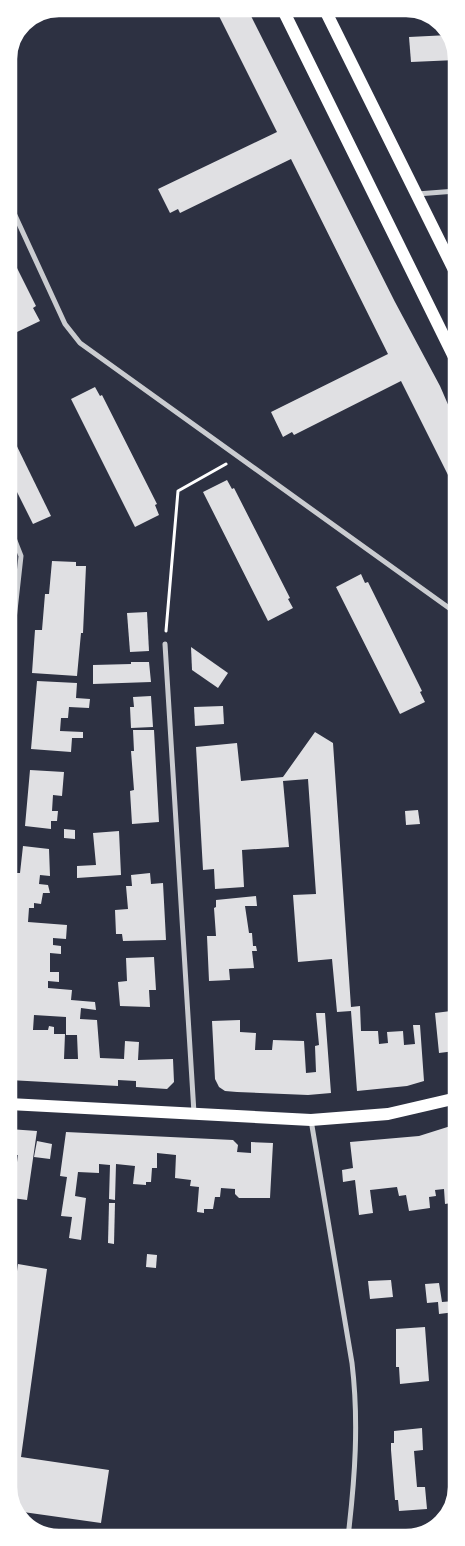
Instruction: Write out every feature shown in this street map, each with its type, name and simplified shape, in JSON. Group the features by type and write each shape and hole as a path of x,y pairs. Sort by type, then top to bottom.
{"main road":[{"path":"286,16 449,347"},
{"path":"328,16 449,260"},
{"path":"16,1104 311,1120 388,1114 449,1100"}],"street":[{"path":"416,194 449,192"},
{"path":"16,217 72,334 100,358 449,608"},
{"path":"16,544 22,556 16,607"},
{"path":"165,644 194,1114"},
{"path":"311,1120 352,1363 356,1402 356,1471 349,1530"}],"path":[{"path":"165,644 178,491 238,457"}],"building":[{"path":"219,16 251,16 395,302 440,386 449,407 449,477 401,381 294,435 292,432 283,437 271,412 388,354 291,159 180,213 178,209 170,213 158,189 277,132"},
{"path":"441,35 447,48 449,60 411,62 409,37"},
{"path":"16,266 36,306 33,308 40,321 17,332"},
{"path":"95,387 100,396 102,395 157,504 155,505 159,515 135,527 71,399"},
{"path":"16,444 51,516 33,524 16,490"},
{"path":"227,480 232,489 234,488 290,598 288,599 293,608 268,621 203,492"},
{"path":"52,561 76,562 76,566 86,566 83,633 81,633 77,676 32,673 35,630 42,630 45,594 49,594"},
{"path":"361,574 365,583 368,582 422,691 420,692 425,702 400,714 336,587"},
{"path":"147,612 149,651 130,652 127,613"},
{"path":"191,647 228,673 218,688 192,670"},
{"path":"131,662 149,662 151,682 93,684 93,665 131,664"},
{"path":"37,681 77,683 76,698 90,699 89,708 69,707 68,718 61,718 60,731 83,732 83,738 72,738 71,752 31,749"},
{"path":"151,696 153,727 131,728 130,707 134,707 133,697"},
{"path":"223,706 224,724 195,726 194,707"},
{"path":"133,730 154,730 159,822 132,824 130,791 134,790 131,751 134,751"},
{"path":"315,732 333,743 351,1007 360,1006 361,1031 378,1031 379,1044 388,1043 387,1032 403,1031 404,1045 415,1044 413,1025 420,1025 424,1081 407,1086 357,1091 351,1011 337,1012 332,959 298,962 293,895 316,894 308,779 283,781 289,847 242,850 244,887 215,889 214,869 203,870 196,747 237,743 241,781 283,777"},
{"path":"30,770 64,772 62,796 53,795 52,811 58,811 57,821 51,821 51,829 25,826"},
{"path":"418,810 420,824 406,825 405,811"},
{"path":"64,829 75,830 75,839 64,838"},
{"path":"119,831 121,875 77,878 77,866 96,865 93,833"},
{"path":"23,846 49,849 50,876 40,875 39,884 48,885 50,893 43,893 41,904 34,903 34,908 29,908 28,922 67,925 66,939 53,938 53,945 61,946 61,954 50,953 50,972 59,972 59,982 48,981 48,988 72,990 71,1000 95,1002 96,1010 81,1008 80,1019 97,1020 100,1058 124,1059 125,1041 139,1042 138,1060 173,1059 174,1082 167,1089 136,1087 136,1081 118,1080 118,1086 16,1080 16,873 20,873","holes":["34,1015 66,1017 66,1035 77,1035 78,1059 64,1059 65,1034 54,1034 54,1027 49,1026 48,1030 33,1030"]},
{"path":"150,873 151,884 163,883 166,940 123,941 122,934 116,934 115,910 128,909 126,886 132,886 131,875"},
{"path":"256,896 257,906 245,906 249,933 252,933 253,946 256,946 257,951 252,951 254,968 229,969 230,980 209,981 207,936 216,936 214,908 216,907 216,900"},
{"path":"154,957 156,990 149,990 150,1007 120,1006 118,982 127,981 126,958"},
{"path":"449,1011 449,1052 439,1053 435,1013"},
{"path":"316,1013 325,1013 331,1093 308,1095 237,1092 225,1091 219,1087 215,1079 212,1021 240,1020 240,1032 256,1033 255,1050 272,1050 273,1040 304,1041 306,1073 316,1072 315,1046 319,1045"},
{"path":"449,1127 449,1203 445,1204 444,1189 435,1190 436,1196 429,1197 430,1208 409,1211 406,1195 399,1196 397,1187 370,1190 373,1213 359,1215 355,1180 343,1182 342,1170 353,1168 350,1142 419,1136"},
{"path":"16,1130 37,1131 27,1200 16,1199 18,1155 16,1155"},
{"path":"66,1132 233,1140 238,1145 237,1152 251,1153 251,1142 273,1143 270,1198 239,1198 235,1194 235,1189 221,1188 220,1197 215,1197 213,1209 204,1209 204,1213 197,1212 199,1187 190,1186 191,1180 175,1178 176,1155 157,1153 157,1168 152,1168 151,1182 146,1182 146,1185 133,1184 135,1166 116,1164 115,1200 109,1199 110,1165 99,1164 99,1173 78,1172 75,1196 86,1198 81,1240 69,1238 72,1217 61,1216 67,1177 60,1176"},
{"path":"37,1141 52,1144 50,1159 34,1157"},
{"path":"109,1203 115,1203 114,1244 108,1243"},
{"path":"147,1254 157,1255 156,1268 146,1267"},
{"path":"18,1264 47,1269 21,1457 109,1470 101,1523 25,1512 18,1498 16,1486 16,1278"},
{"path":"391,1280 393,1297 370,1299 368,1281"},
{"path":"439,1283 442,1302 449,1301 449,1313 439,1314 438,1302 427,1303 425,1284"},
{"path":"425,1327 429,1381 400,1384 399,1367 396,1367 396,1329"},
{"path":"422,1428 423,1450 414,1451 417,1487 425,1487 427,1509 399,1511 398,1500 395,1500 391,1450 391,1443 394,1443 394,1431"}]}
